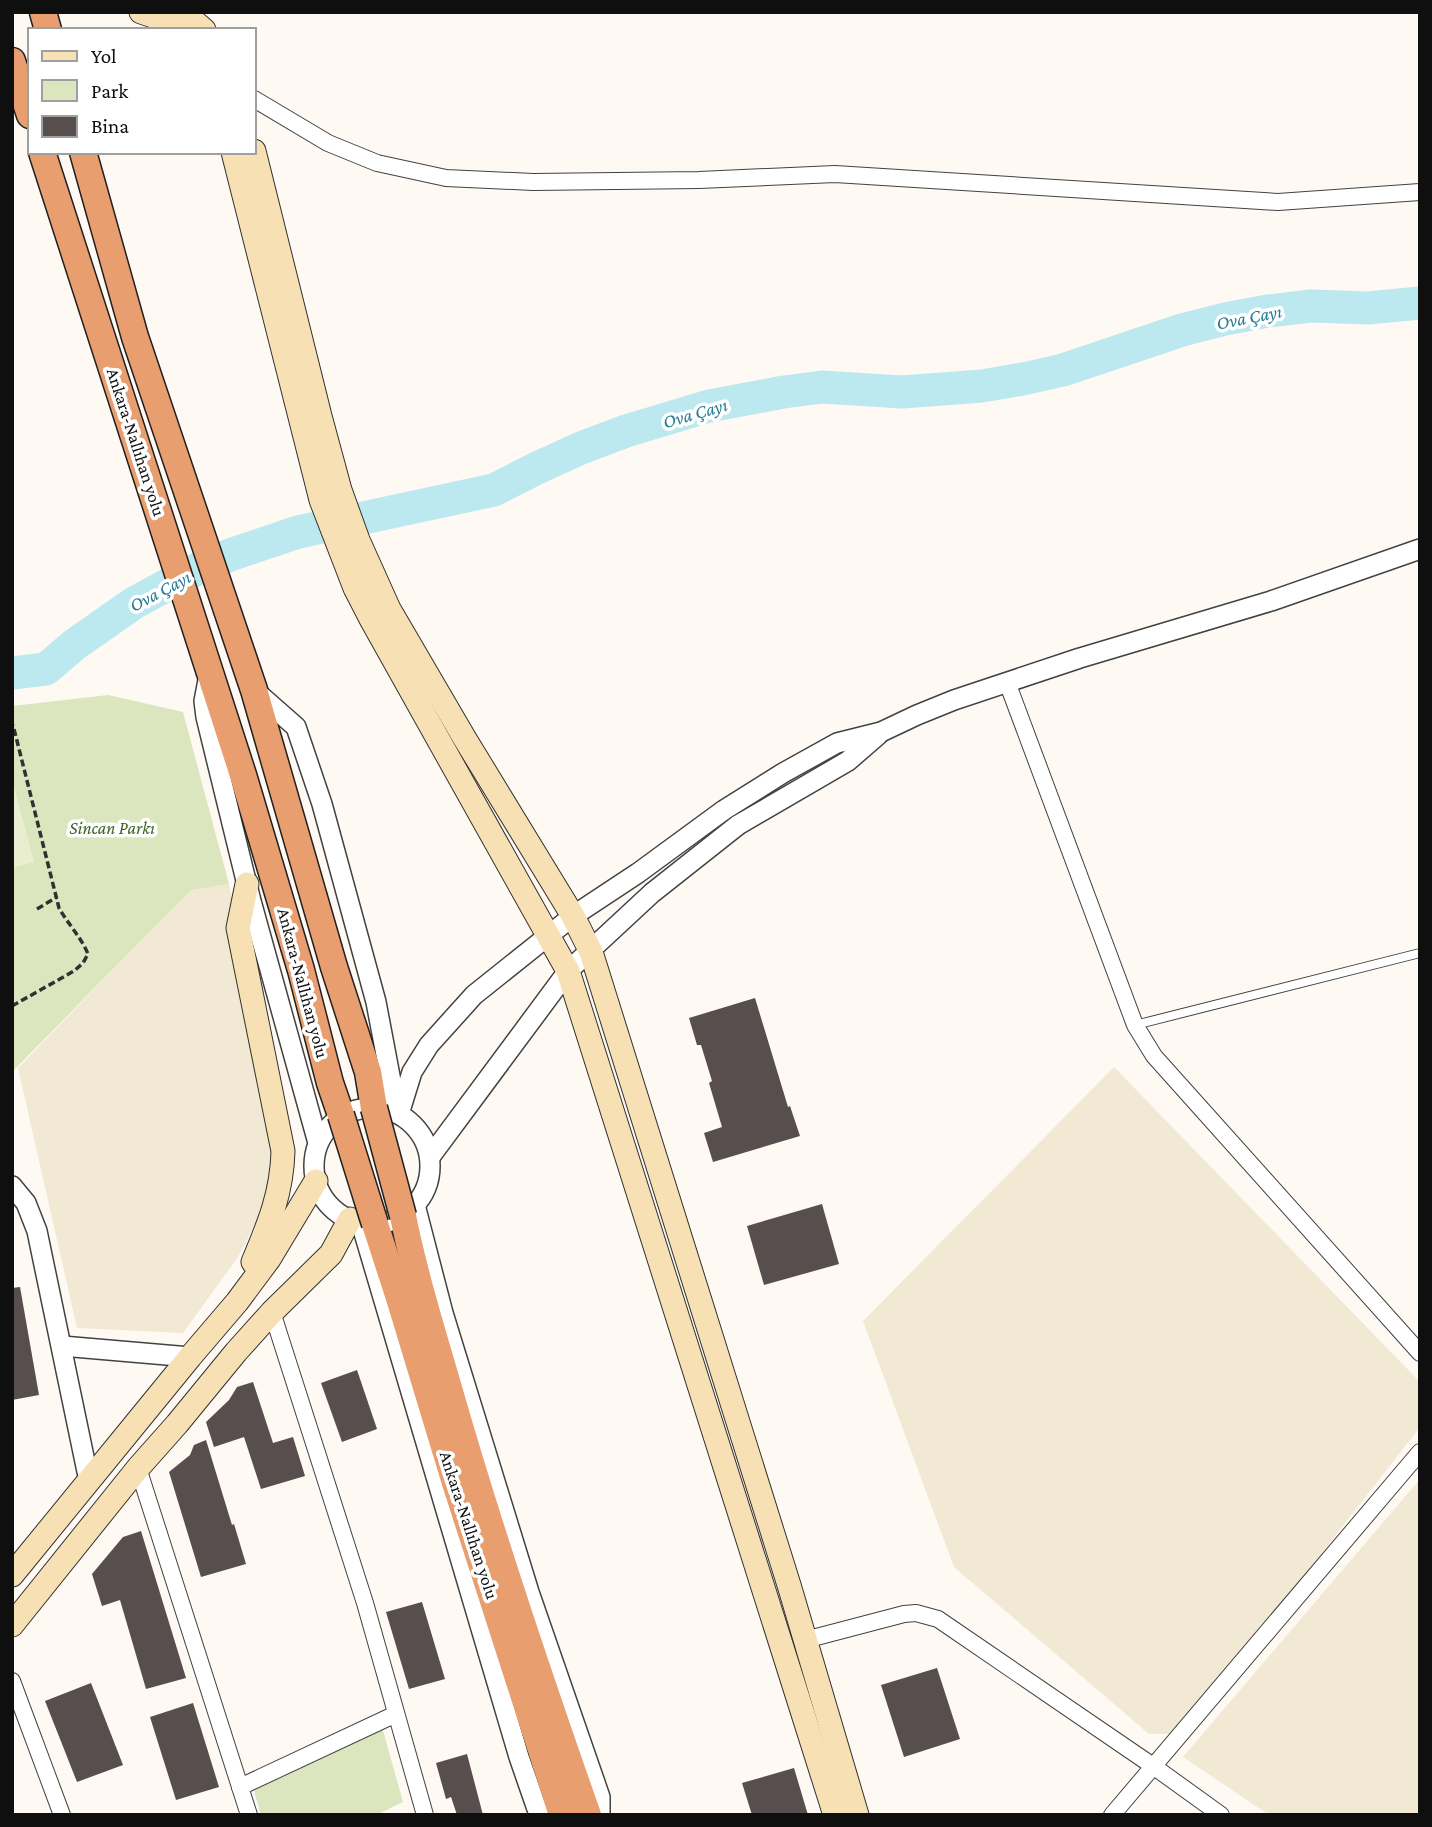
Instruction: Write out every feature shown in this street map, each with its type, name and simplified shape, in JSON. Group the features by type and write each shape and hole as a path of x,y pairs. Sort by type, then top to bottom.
{"highway":[{"path":"12,61 28,109"},
{"name":"Ankara-Nallıhan yolu","path":"43,154 255,814 341,1115 362,1222 395,1285 455,1483 562,1815"},
{"name":"Ankara-Nallıhan yolu","path":"84,154 135,337 254,690 334,967 368,1072 390,1112 426,1307 475,1479 536,1667 588,1815"},
{"path":"330,1083 344,1090 355,1089 365,1080 368,1072"}],"main road":[{"path":"141,12 172,28"},
{"path":"183,12 202,28"},
{"path":"234,154 321,500 355,588 568,971 835,1815"},
{"path":"255,154 320,416 340,489 358,540 389,609 407,641 573,916 591,952 857,1815"},
{"path":"237,1302 273,1215 282,1174 283,1151 238,928 247,884"},
{"path":"12,1575 237,1302 269,1259 316,1181"},
{"path":"12,1625 138,1468 236,1352 362,1222"}],"street":[{"path":"256,100 328,143 377,163 446,178 533,182 699,180 835,174 1278,202 1420,192"},
{"path":"390,1112 429,1045 474,995 573,916 783,772 837,743 881,732 954,700 1080,658 1271,601 1420,549"},
{"path":"208,666 204,701 206,717 247,884 318,1143"},
{"path":"1007,682 1135,1025 1154,1056 1420,1353"},
{"path":"254,690 296,727 322,804 376,1002 390,1112"},
{"path":"430,1157 568,971 652,892 738,825 848,761 881,732"},
{"path":"366,1108 390,1112 408,1120 422,1136 430,1157 426,1188 409,1210 387,1222 362,1222 338,1213 321,1194 316,1181 315,1156 318,1143 330,1126 346,1114 366,1108"},
{"path":"12,1186 26,1203 37,1231 89,1481"},
{"path":"409,1210 528,1592 600,1797 600,1815"},
{"path":"362,1222 519,1757 537,1809 542,1815"},
{"path":"272,1312 365,1603 423,1814"},
{"path":"62,1346 190,1357"},
{"path":"1112,1815 1420,1452"},
{"path":"138,1468 249,1815"},
{"path":"805,1640 905,1614 938,1619 1221,1815"},
{"path":"12,1681 57,1813"},
{"path":"240,1787 396,1714"}],"lane":[{"path":"1135,1025 1420,953"}],"path":[{"path":"12,1006 74,971 88,954 60,908 13,725"},
{"path":"37,909 57,897"}],"shaded area":[{"path":"229,884 280,1128 268,1199 238,1257 183,1333 77,1328 18,1068 191,889"},
{"path":"1114,1067 1420,1382 1420,1427 1181,1734 1149,1734 954,1567 863,1321"},
{"path":"1420,1479 1420,1815 1269,1815 1183,1757"}],"green space":[{"name":"Sincan Parkı","path":"108,695 183,712 229,884 191,890 12,1072 12,706"},
{"path":"12,779 34,862 12,868"},
{"path":"382,1727 403,1802 376,1815 261,1815 254,1791"}],"building":[{"path":"755,998 788,1107 790,1106 800,1136 713,1162 704,1133 722,1127 709,1083 712,1081 689,1018"},
{"path":"822,1204 839,1264 764,1285 747,1226"},
{"path":"20,1287 39,1395 12,1400 12,1288"},
{"path":"357,1370 377,1429 342,1442 321,1383"},
{"path":"253,1382 273,1443 293,1437 305,1476 261,1489 244,1437 214,1447 206,1422 229,1400 237,1387"},
{"path":"206,1440 246,1564 201,1577 169,1472 190,1455 194,1445"},
{"path":"141,1531 186,1678 146,1689 120,1600 102,1606 92,1574 123,1537"},
{"path":"422,1602 445,1679 409,1689 386,1612"},
{"path":"937,1668 960,1739 904,1757 881,1685"},
{"path":"91,1683 123,1765 77,1782 45,1701"},
{"path":"193,1703 219,1787 176,1800 150,1717"},
{"path":"467,1754 483,1815 457,1815 451,1797 446,1799 436,1763"},
{"path":"794,1768 808,1815 752,1815 742,1783"}],"waterway":[{"name":"Ova Çayı","path":"12,673 46,669 74,645 134,603 197,569 230,555 298,532 494,490 581,448 626,431 709,406 822,387 902,392 982,386 1063,370 1182,330 1225,319 1311,306 1368,308 1420,303"}]}
